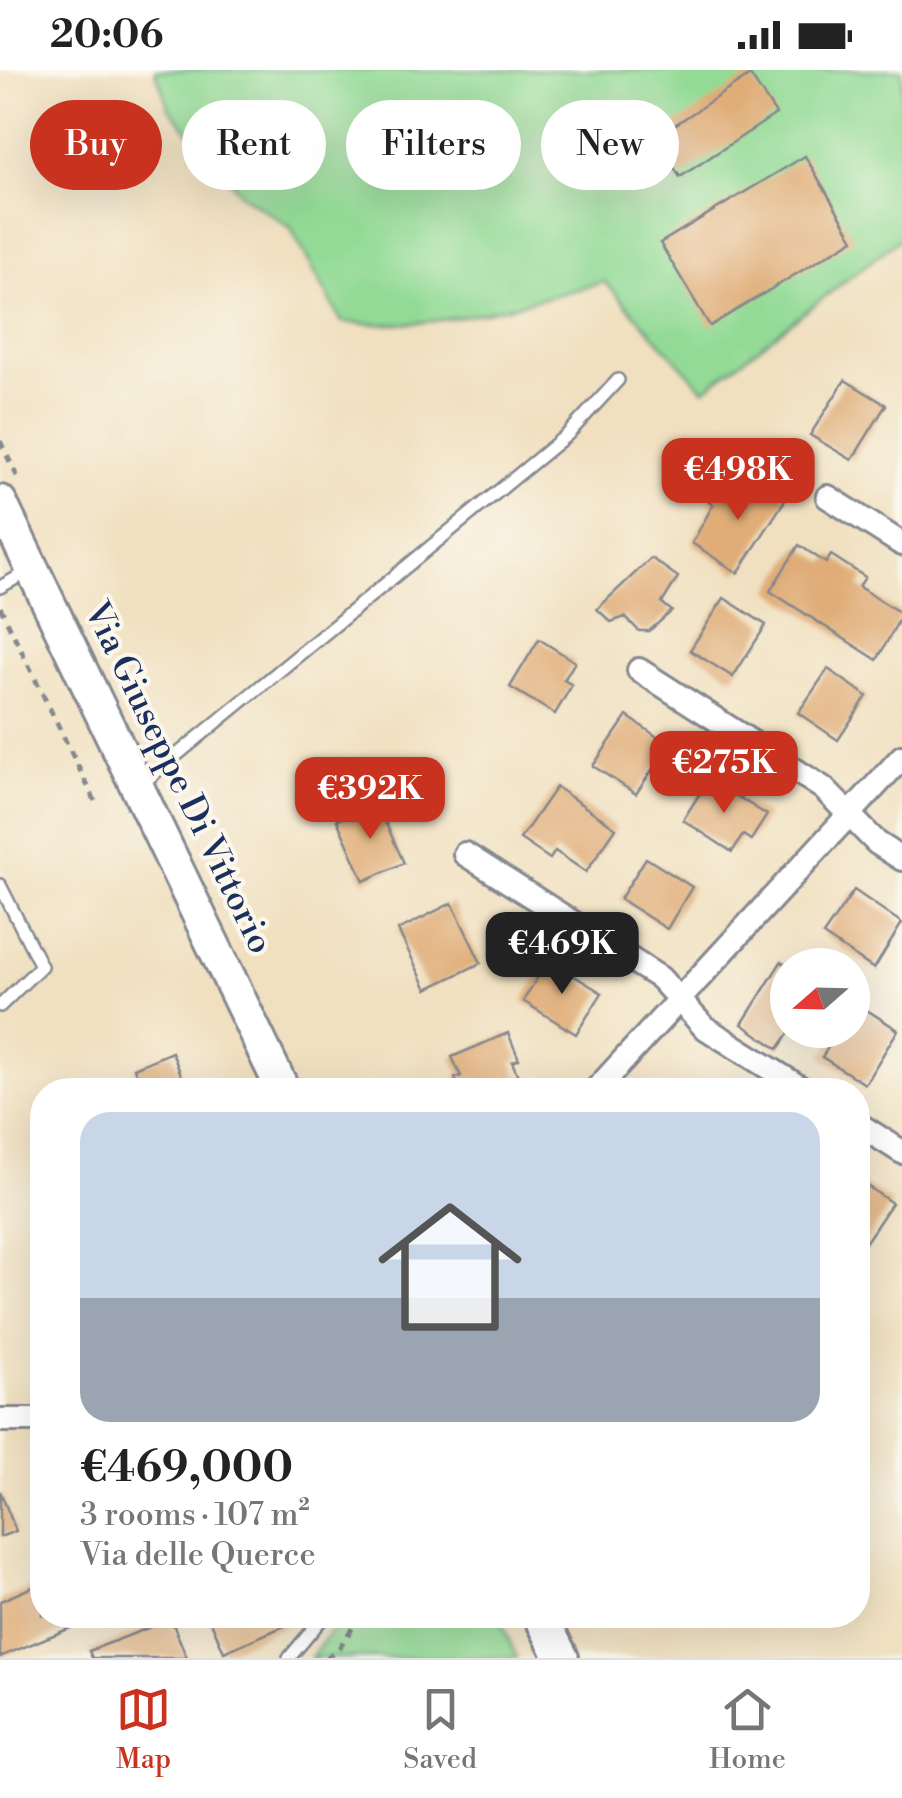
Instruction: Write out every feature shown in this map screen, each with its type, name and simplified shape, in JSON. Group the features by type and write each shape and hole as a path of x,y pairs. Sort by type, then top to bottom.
{"main road":[{"name":"Via Giuseppe Di Vittorio","path":"0,502 277,1078"},
{"path":"547,1628 562,1658"}],"street":[{"path":"828,497 902,544"},
{"path":"640,670 823,788 877,843 902,859"},
{"path":"607,1078 902,758"},
{"path":"465,854 660,978 704,1027 785,1078"},
{"path":"870,1132 902,1152"},
{"path":"0,1420 30,1420"}],"lane":[{"path":"139,786 568,434 618,380"},
{"path":"0,587 33,569"},
{"path":"0,885 41,966 0,1006"},
{"path":"289,1658 314,1628"}],"path":[{"path":"0,607 98,807"},
{"path":"326,1658 339,1648 352,1628"}],"green space":[{"path":"155,70 902,70 902,237 704,390 605,282 441,320 342,322 290,227 238,190 326,190 326,100 182,100 182,123 169,108"},
{"path":"333,1628 504,1628 517,1658 311,1658"}],"building":[{"path":"750,75 776,114 680,177 679,122"},
{"path":"805,156 854,239 710,326 660,243"},
{"path":"845,380 886,405 852,460 810,435"},
{"path":"738,480 758,493 772,486 787,497 738,573 692,543 713,505 709,502"},
{"path":"799,545 826,563 831,555 865,577 859,587 902,614 877,660 770,591"},
{"path":"651,558 678,577 662,603 672,611 649,631 639,631 625,617 611,622 597,609"},
{"path":"724,598 766,625 733,677 690,650"},
{"path":"539,639 575,662 564,680 572,685 555,714 510,687"},
{"path":"828,669 867,696 838,740 798,713"},
{"path":"627,716 669,745 636,794 593,766"},
{"path":"709,779 767,815 751,840 743,835 732,852 683,820"},
{"path":"556,787 616,828 586,872 555,851 550,859 520,839"},
{"path":"376,802 404,863 364,881 337,820"},
{"path":"646,858 692,887 667,929 620,899"},
{"path":"854,890 902,923 874,969 870,966 870,948 842,948 823,935"},
{"path":"452,903 481,963 427,989 398,930"},
{"path":"548,960 602,993 576,1034 523,1001"},
{"path":"770,979 770,1043 742,1024"},
{"path":"870,1012 898,1030 869,1078 855,1078 822,1057 828,1048 870,1048"},
{"path":"508,1033 519,1059 512,1062 519,1078 455,1078 461,1076 452,1057"},
{"path":"172,1052 182,1078 138,1078 134,1068"},
{"path":"870,1188 892,1203 870,1236"},
{"path":"0,1491 16,1531 0,1537"},
{"path":"30,1588 30,1628 71,1628 0,1657 0,1601"},
{"path":"148,1628 175,1628 187,1658 92,1658 89,1651"},
{"path":"214,1628 280,1628 224,1652"}]}
